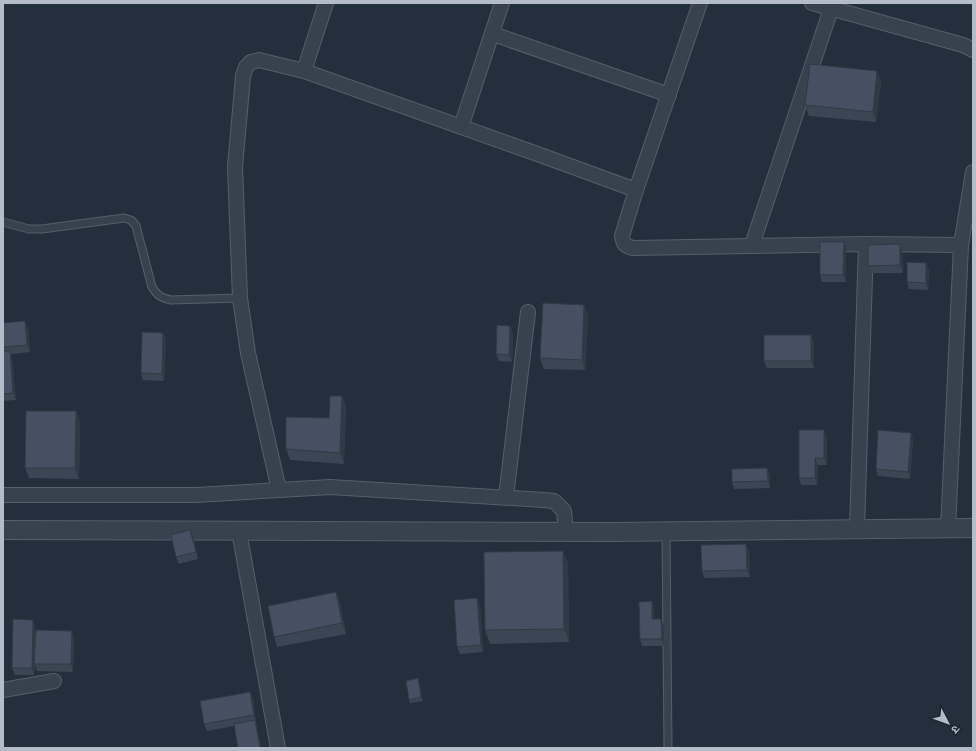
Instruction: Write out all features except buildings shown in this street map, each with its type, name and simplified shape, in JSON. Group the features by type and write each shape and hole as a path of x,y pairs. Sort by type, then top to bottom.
{"street":[{"path":"304,72 326,3"},
{"path":"461,127 502,3"},
{"path":"700,3 636,190 622,236 622,243 633,248 752,245 961,244"},
{"path":"812,3 963,45 973,50"},
{"path":"752,245 831,9"},
{"path":"493,34 669,94"},
{"path":"279,490 248,353 240,298 235,167 243,76 246,67 251,62 259,60 304,72 636,190"},
{"path":"948,528 961,244 973,172"},
{"path":"857,529 866,244"},
{"path":"506,497 528,312"},
{"path":"3,495 196,495 330,487 506,497 554,501 564,511 566,532"},
{"path":"3,530 566,532 973,528"},
{"path":"239,531 278,748"},
{"path":"3,690 54,681"}],"lane":[{"path":"3,222 29,229 35,229 124,218 131,220 136,226 152,287 163,299 240,298"},
{"path":"666,531 668,748"}]}
